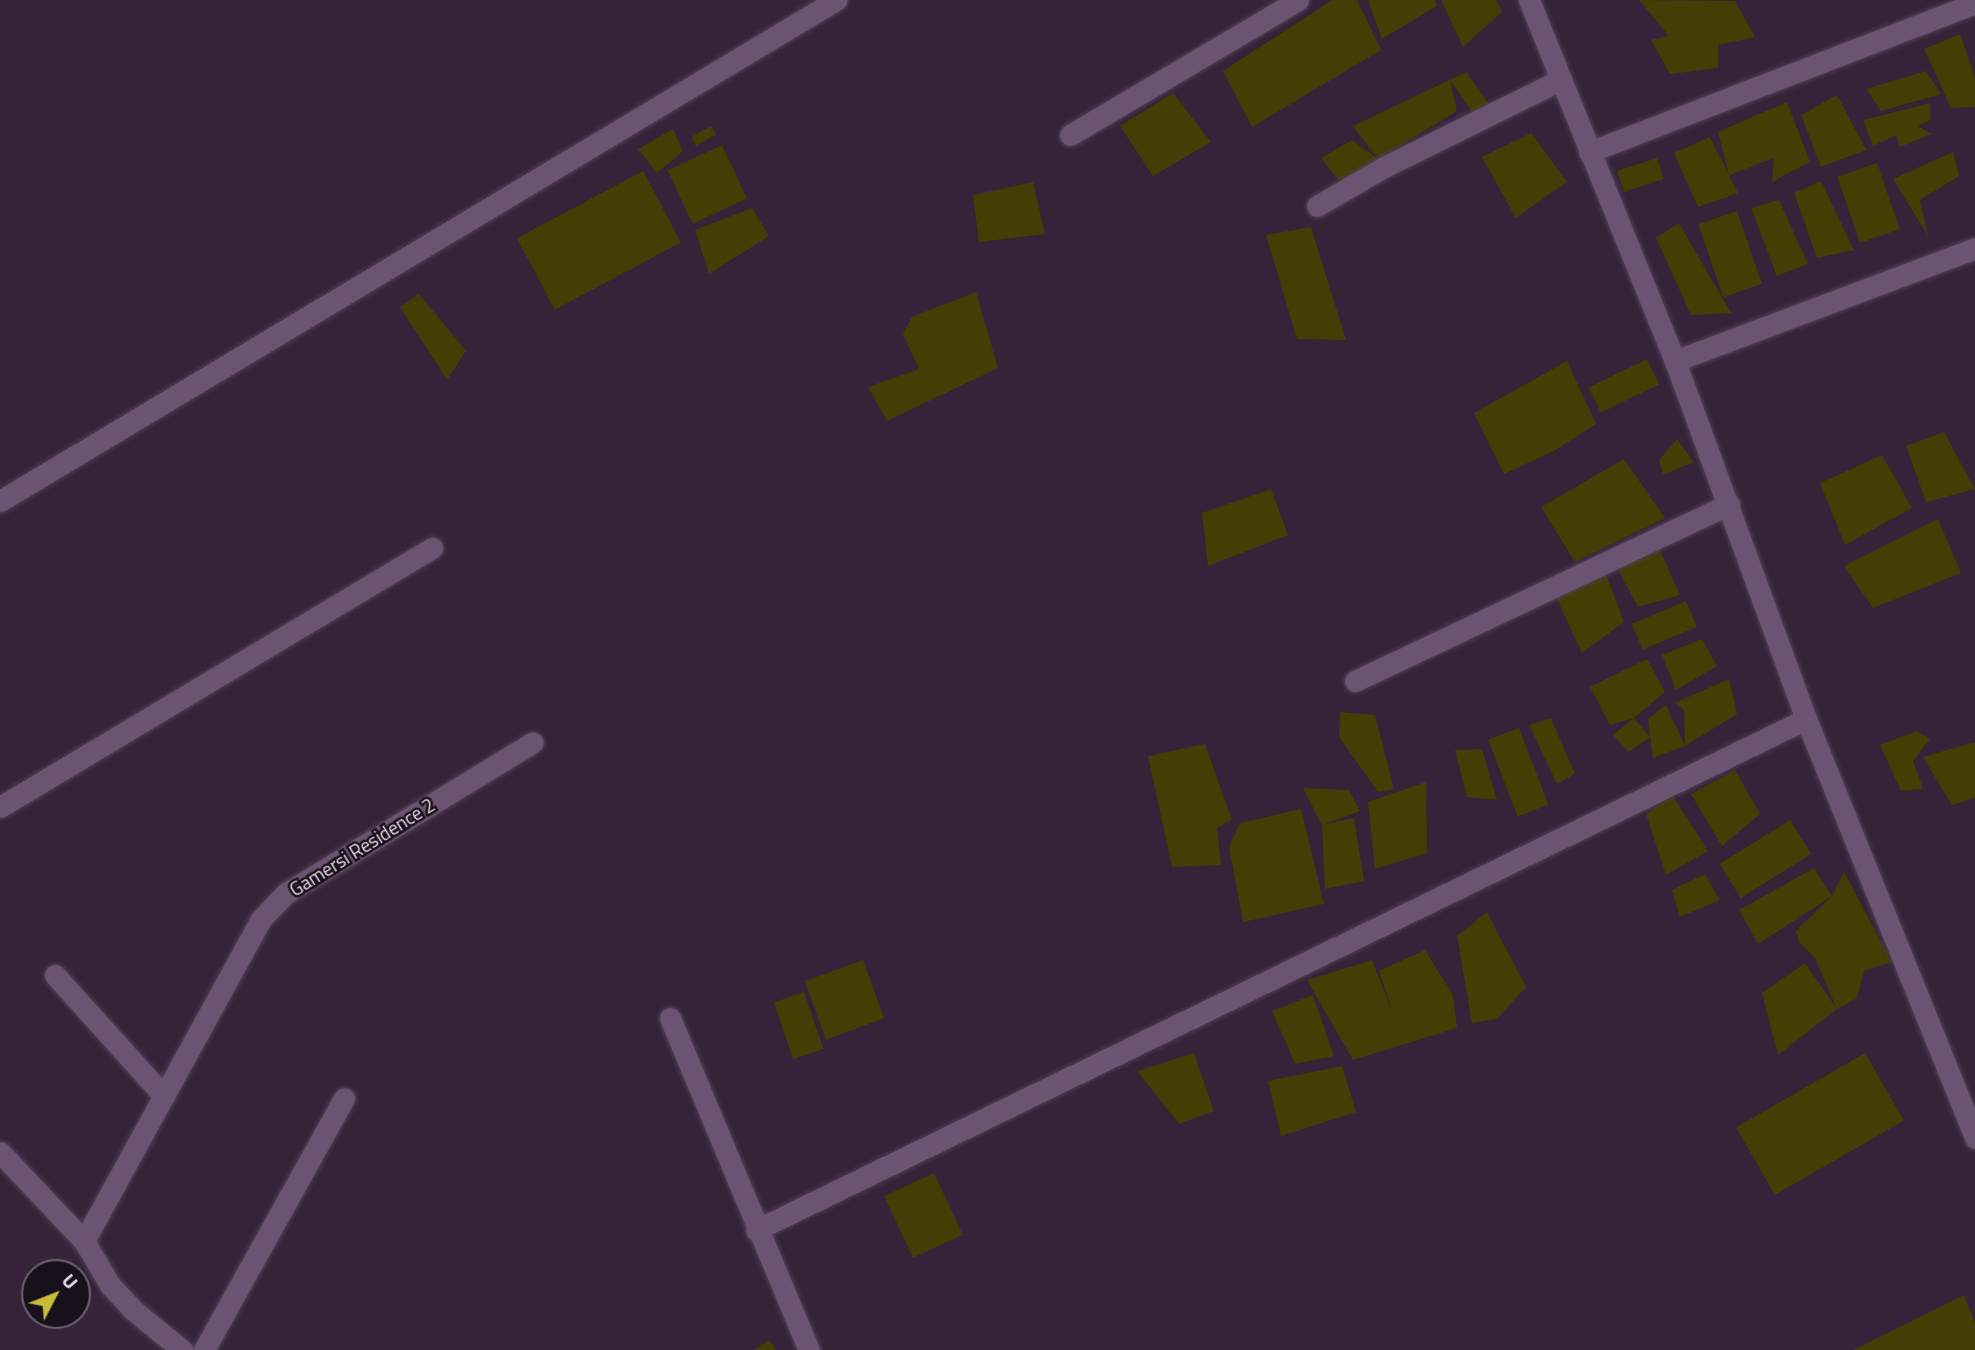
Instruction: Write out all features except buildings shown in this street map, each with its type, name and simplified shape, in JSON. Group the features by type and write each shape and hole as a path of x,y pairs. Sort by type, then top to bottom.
{"street":[{"path":"0,500 836,0"},
{"path":"1070,135 1298,0"},
{"path":"1529,0 1675,361 1806,719 1975,1138"},
{"path":"1589,152 1975,3"},
{"path":"1317,206 1384,167 1560,80"},
{"path":"1675,361 1975,247"},
{"path":"1355,681 1729,503"},
{"path":"0,807 432,548"},
{"path":"756,1230 1806,719"},
{"name":"Gamersi Residence 2","path":"84,1241 261,919 286,893 533,741"},
{"path":"55,975 163,1096"},
{"path":"670,1018 756,1230 809,1350"},
{"path":"204,1350 344,1098"},
{"path":"0,1152 84,1241 110,1285 182,1350"}]}
